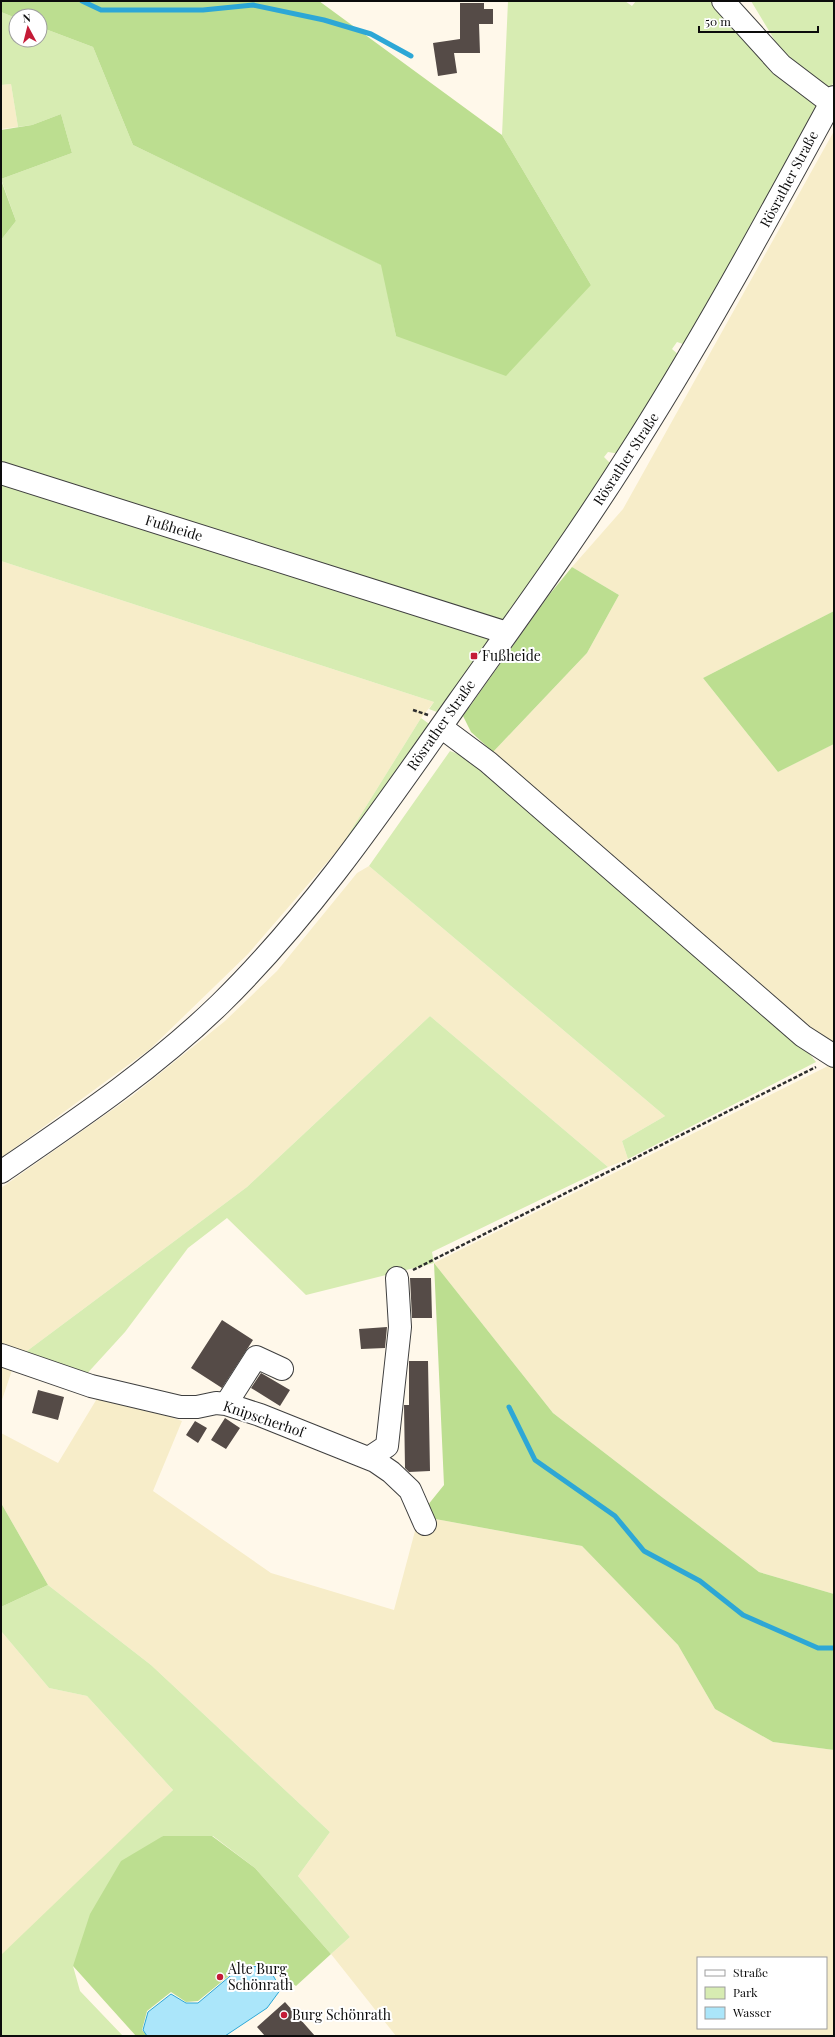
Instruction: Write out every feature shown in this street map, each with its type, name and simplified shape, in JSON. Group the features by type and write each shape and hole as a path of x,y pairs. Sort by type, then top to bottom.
{"street":[{"path":"723,1 781,65 832,100"},
{"name":"Rösrather Straße","path":"1,1172 124,1087 173,1046 219,1004 264,958 319,894 441,727 581,528 662,402 756,241 832,100"},
{"name":"Fußheide","path":"1,473 507,633"},
{"path":"441,727 488,762 803,1036 825,1061"},
{"path":"370,1458 387,1446 400,1326 397,1278"},
{"name":"Knipscherhof","path":"1,1356 91,1386 180,1407 197,1407 216,1403 226,1404 260,1415 370,1458 391,1472 410,1490 425,1524"},
{"path":"226,1404 256,1356 282,1369"}],"path":[{"path":"397,1278 735,1109 825,1061"}],"shaded area":[{"path":"11,84 18,127 1,129 1,85"},
{"path":"834,131 834,611 703,678 778,772 834,744 834,1047 818,1041 493,752 587,653 619,595 572,567 623,509"},
{"path":"1,561 434,702 421,718 342,845 248,954 150,1049 1,1158"},
{"path":"369,866 665,1116 622,1141 628,1159 608,1167 430,1016 247,1187 19,1357 1,1351 1,1188 132,1096 225,1021 277,971 357,873"},
{"path":"834,1063 834,1594 759,1572 553,1413 434,1263"},
{"path":"1,1363 13,1367 1,1403"},
{"path":"101,1392 182,1421 153,1491 271,1573 394,1610 419,1516 582,1546 678,1645 715,1709 773,1742 834,1750 834,2036 396,2036 331,1954 350,1937 298,1876 330,1832 151,1665 48,1585 1,1503 1,1433 58,1463"},
{"path":"1,1631 49,1688 87,1696 173,1790 1,1957"}],"green space":[{"path":"1,1 319,1 502,135 591,285 506,376 396,336 381,265 133,145 93,47 48,30 48,8 8,8 8,15 1,12"},
{"path":"508,1 625,1 632,6 636,1 718,1 820,106 686,345 677,342 672,349 680,356 620,454 608,452 604,457 613,466 504,620 488,622 1,469 1,240 16,221 1,179 72,153 61,114 32,125 18,127 11,84 1,85 1,12 8,15 8,48 48,48 48,30 93,47 133,145 382,265 396,336 591,285 502,135"},
{"path":"751,1 834,1 834,81 829,91 789,64"},
{"path":"61,114 72,153 1,179 1,130 32,125"},
{"path":"1,180 16,221 1,240"},
{"path":"1,481 496,634 442,714 429,709 434,702 1,561"},
{"path":"572,567 619,595 587,653 493,752 471,732 463,716 549,595"},
{"path":"834,611 834,744 778,772 703,678"},
{"path":"421,718 432,726 342,845"},
{"path":"450,751 471,759 798,1039 816,1062 628,1159 622,1141 665,1116 369,866"},
{"path":"430,1016 608,1167 432,1252 434,1263 306,1295 227,1218 188,1248 125,1332 83,1378 19,1357 247,1187"},
{"path":"434,1263 553,1413 759,1572 834,1594 834,1750 773,1742 715,1709 678,1645 582,1546 419,1516 444,1485"},
{"path":"1,1503 48,1585 1,1607"},
{"path":"48,1585 151,1665 330,1832 298,1876 350,1937 331,1954 255,1868 213,1836 163,1836 73,1966 80,1991 123,2036 1,2036 1,1955 173,1790 87,1696 49,1688 1,1631 1,1607"},
{"path":"163,1836 212,1836 255,1868 331,1954 296,1986 268,1965 242,1965 198,2001 186,2002 171,1992 147,2011 142,2030 147,2036 136,2036 73,1966 90,1914 121,1861"}],"water":[{"path":"242,1966 268,1967 281,1989 267,2008 225,2036 147,2036 143,2030 148,2012 171,1994 186,2003 198,2003"}],"building":[{"path":"460,3 484,3 484,9 493,9 493,24 479,24 480,53 454,53 457,73 438,76 433,43 460,39"},
{"path":"410,1278 431,1278 432,1318 412,1318"},
{"path":"222,1320 253,1340 222,1388 191,1368"},
{"path":"387,1327 385,1348 361,1349 359,1329"},
{"path":"409,1361 428,1361 430,1471 409,1472 405,1468 404,1405 409,1405"},
{"path":"261,1373 290,1390 280,1406 251,1388"},
{"path":"38,1390 64,1397 58,1420 32,1413"},
{"path":"225,1418 240,1428 226,1449 211,1440"},
{"path":"195,1421 207,1428 198,1443 186,1435"},
{"name":"Burg Schönrath","path":"285,2002 315,2036 265,2036 257,2027"}],"waterway":[{"path":"82,1 101,10 203,10 253,5 324,20 371,34 411,56"},
{"path":"509,1407 535,1460 615,1516 644,1551 700,1581 743,1615 818,1648 834,1648"}],"place":[{"name":"Fußheide","path":"474,656"},
{"name":"Alte Burg Schönrath","path":"220,1977"},
{"name":"Burg Schönrath","path":"284,2015"}]}
